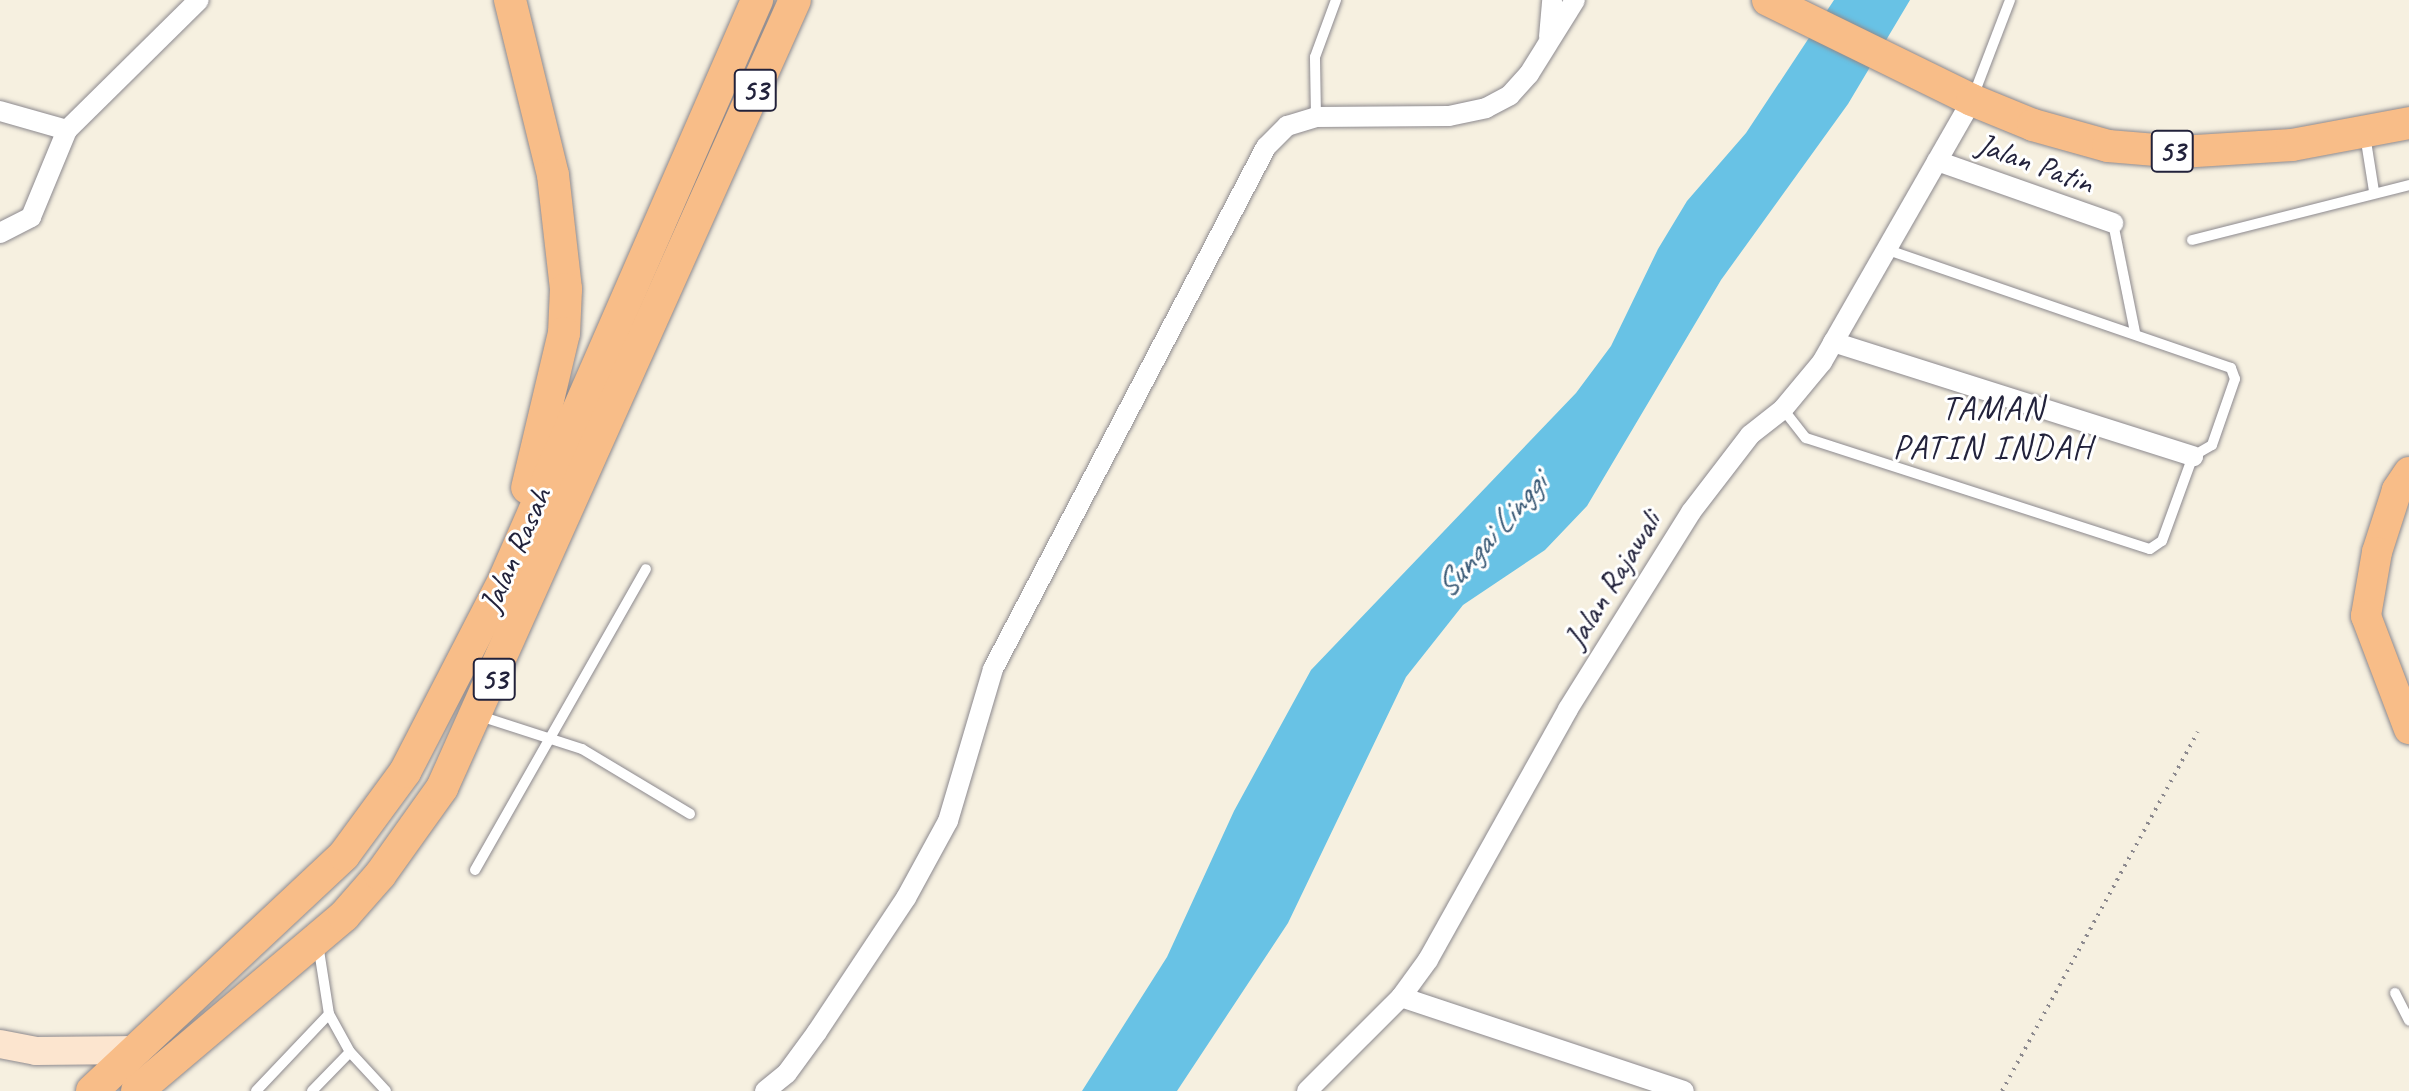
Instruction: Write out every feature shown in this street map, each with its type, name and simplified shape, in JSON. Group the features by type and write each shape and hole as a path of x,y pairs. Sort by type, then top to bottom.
{"highway":[{"path":"504,580 551,396 566,289 553,175 510,0"},
{"name":"Jalan Rasah","path":"92,1091 344,855 405,772 504,580 757,0"},
{"name":"53","path":"1768,0 1958,93 2033,125 2108,146 2180,152 2292,145 2409,123"},
{"name":"Jalan Rasah","path":"137,1091 317,938 380,875 442,788 478,715 794,2"}],"main road":[{"path":"2408,725 2366,616 2377,552 2397,490 2409,472"},
{"path":"0,1044 36,1051 138,1050"}],"street":[{"path":"0,233 31,217 67,130 199,0"},
{"path":"1549,37 1552,0"},
{"path":"765,1091 787,1073 817,1032 906,898 948,821 993,669 1266,147 1287,126 1316,117 1449,116 1486,108 1510,95 1529,74 1549,37 1575,0"},
{"name":"Jalan Rajawali","path":"1307,1091 1401,997 1428,960 1568,709 1691,512 1750,435 1783,409 1833,342 1937,161 1958,93"},
{"path":"0,111 67,130"},
{"name":"Jalan Patin","path":"1937,161 2113,223"},
{"path":"1833,342 2193,456"},
{"path":"1401,997 1684,1091"}],"lane":[{"path":"1316,117 1315,57 1336,0"},
{"path":"1958,93 2010,0"},
{"path":"2365,133 2374,191"},
{"path":"2192,240 2374,191 2409,185"},
{"path":"2113,223 2135,332"},
{"path":"1783,409 1806,438 2150,549 2162,541 2193,456 2212,445 2235,379 2231,368 2135,332 1886,249"},
{"path":"475,870 646,569"},
{"path":"478,715 582,749 690,814"},
{"path":"317,938 329,1014 350,1052 386,1091"},
{"path":"2395,993 2409,1021"},
{"path":"256,1091 329,1014"},
{"path":"312,1091 350,1052"}],"path":[{"path":"2002,1091 2198,732"}],"water":[{"name":"Sungai Linggi","path":"1834,0 1910,0 1848,104 1721,280 1587,506 1545,550 1463,605 1406,677 1288,923 1177,1091 1082,1091 1167,957 1234,811 1311,670 1576,393 1611,346 1658,249 1687,201 1746,133"}],"district":[{"name":"TAMAN PATIN INDAH","path":"1993,426"}]}
